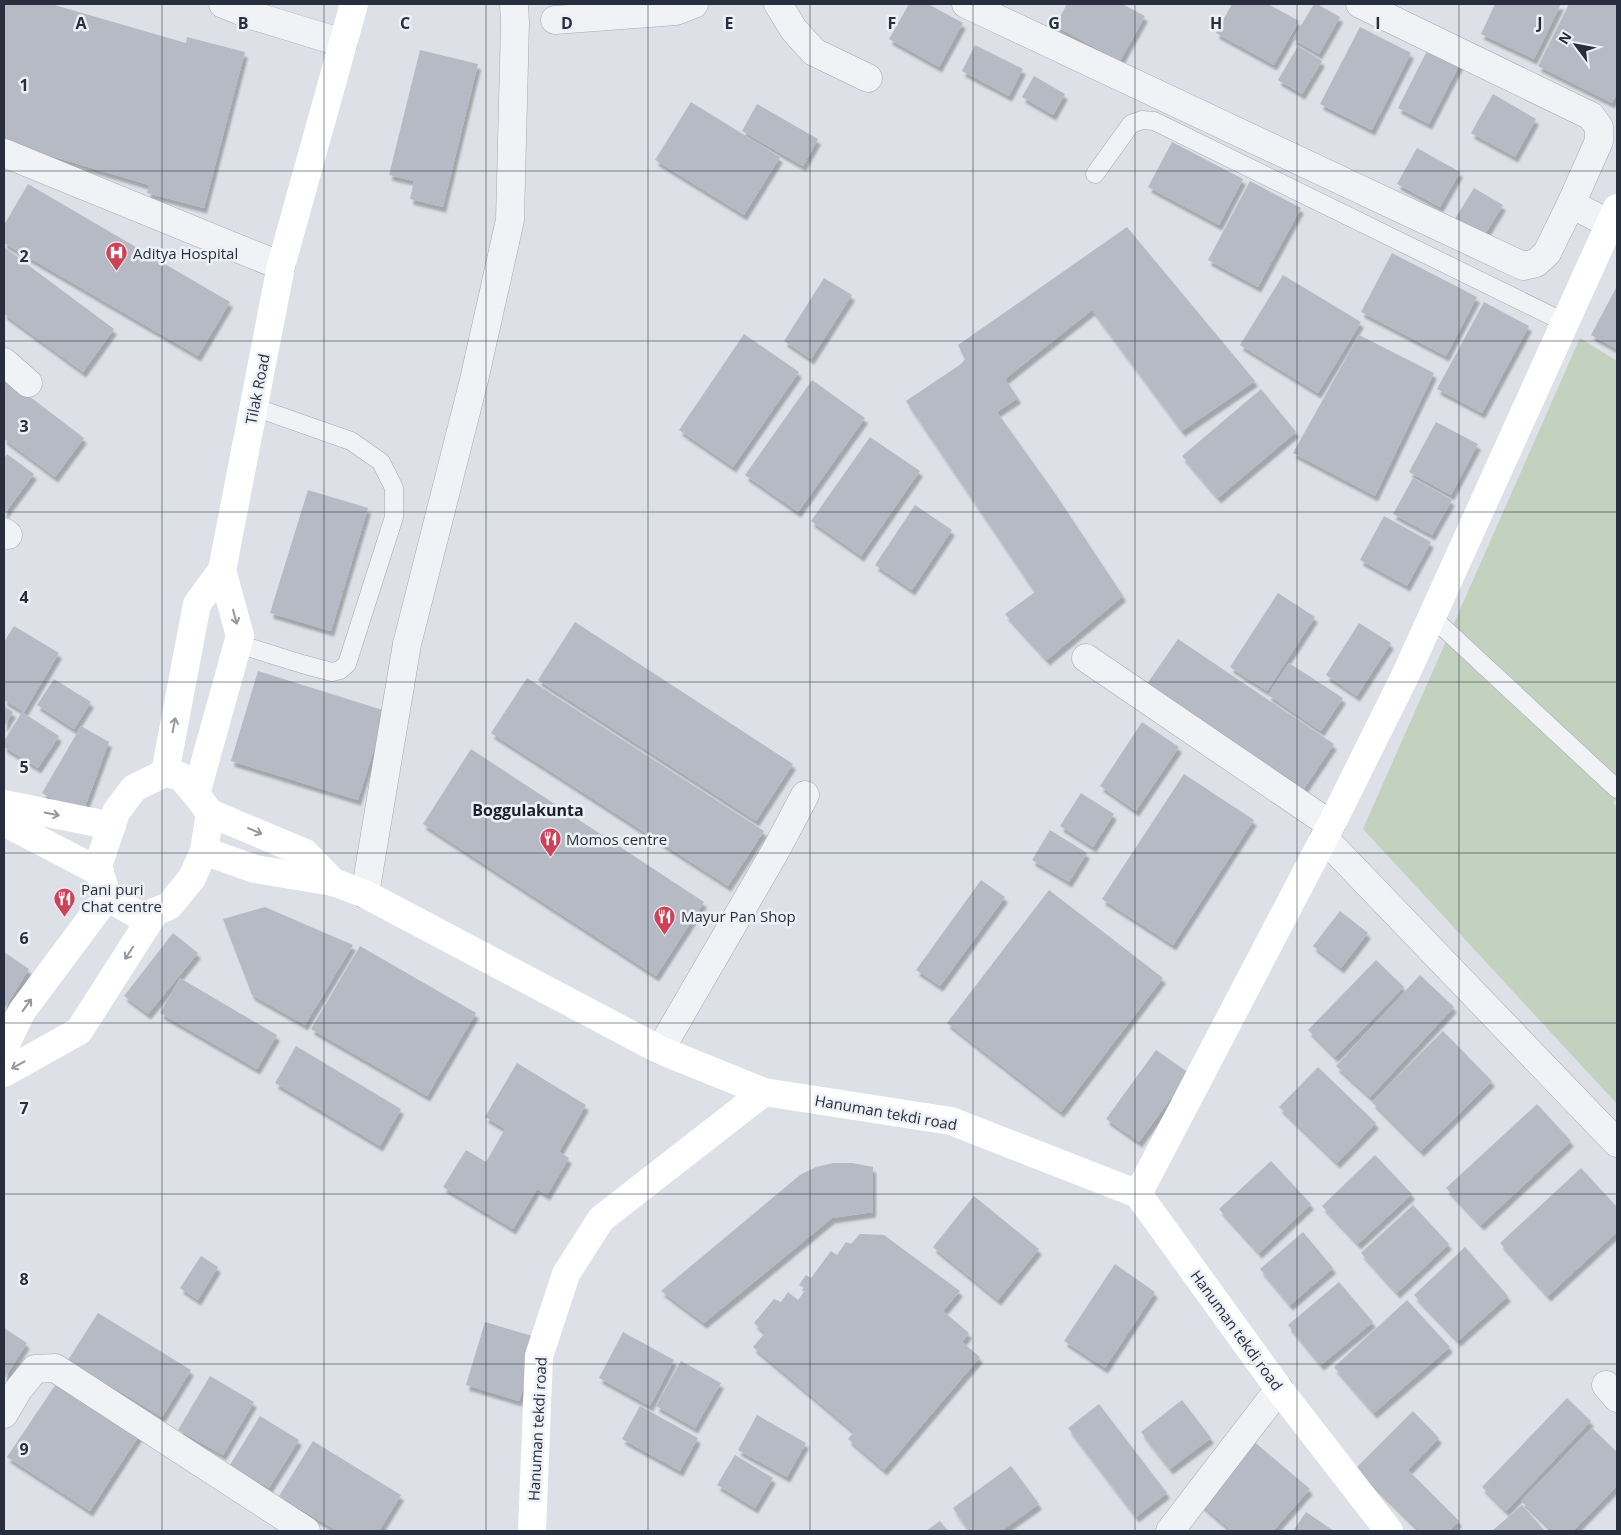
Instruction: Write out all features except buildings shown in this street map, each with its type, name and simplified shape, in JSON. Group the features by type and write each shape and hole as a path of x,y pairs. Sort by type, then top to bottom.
{"street":[{"path":"223,4 251,15 342,43"},
{"name":"Tilak Road","path":"165,773 197,604 222,570 281,266 354,4"},
{"path":"365,894 407,644 474,380 510,220 514,4"},
{"path":"555,20 676,11 694,4"},
{"path":"778,4 794,30 814,52 868,78"},
{"path":"966,4 1523,266 1536,263 1547,253 1571,204 1599,141 1599,127 1591,116 1360,4"},
{"path":"4,153 281,266"},
{"path":"1138,1194 1328,832 1405,676 1614,216 1571,204"},
{"path":"4,362 28,383"},
{"path":"4,822 103,884 142,917 169,906 192,878 204,851 203,803 240,636 222,570"},
{"path":"1086,658 1328,832 1617,1144"},
{"path":"4,1048 22,1011 103,884 98,866 116,812 134,788 165,773 180,776 203,803 305,852 333,882"},
{"path":"660,1050 771,858 805,795"},
{"path":"4,804 112,826"},
{"path":"204,851 255,869 333,882 365,894 660,1050 764,1092"},
{"path":"4,1073 79,1031 155,912"},
{"name":"Hanuman tekdi road","path":"532,1531 539,1356 566,1274 601,1219 764,1092 951,1121 1138,1194 1279,1389 1389,1531"},
{"path":"4,1414 18,1390 35,1369 55,1368 306,1531"},
{"path":"1170,1531 1279,1389"}],"lane":[{"path":"1095,174 1131,124 1142,120 1154,121 1566,323"},
{"path":"238,644 332,672 340,670 347,664 394,517 394,488 381,462 352,441 254,407"},
{"path":"1432,617 1617,790"}],"green space":[{"path":"1580,338 1617,361 1617,798 1613,803 1617,807 1617,1104 1363,829"}],"place":[{"name":"Aditya Hospital","path":"117,272"},
{"name":"Momos centre","path":"550,858"},
{"name":"Pani puri Chat centre","path":"65,917"},
{"name":"Mayur Pan Shop","path":"665,935"}],"district":[{"name":"Boggulakunta","path":"528,810"}]}
